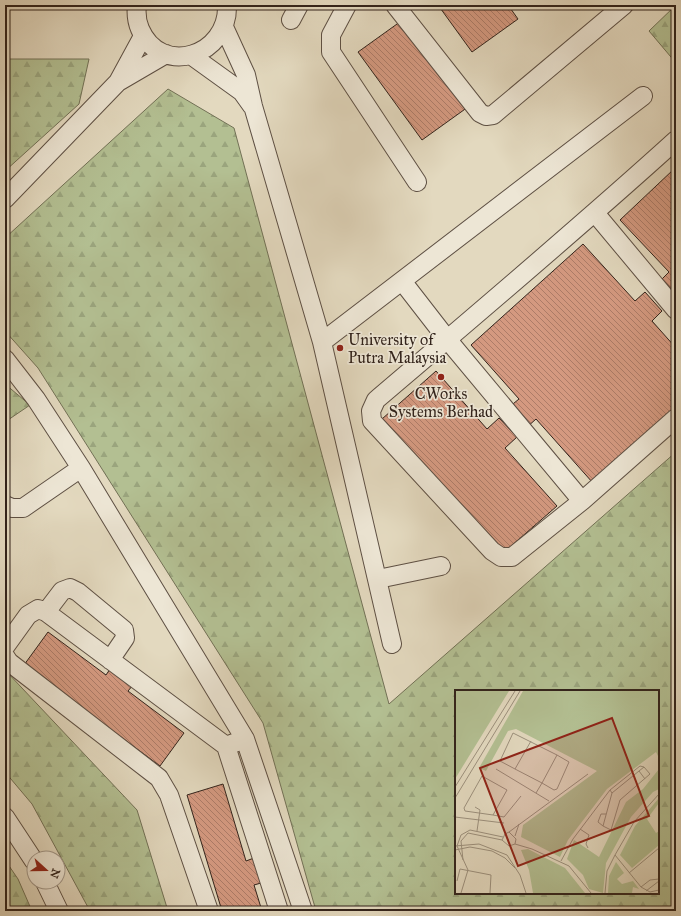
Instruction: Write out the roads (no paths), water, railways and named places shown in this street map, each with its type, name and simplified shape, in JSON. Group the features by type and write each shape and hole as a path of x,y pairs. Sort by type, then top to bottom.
{"street":[{"path":"137,5 138,23 143,36 153,47 166,54 179,57 192,56 211,46 224,27 227,5"},
{"path":"347,5 331,35 331,52 417,182"},
{"path":"395,5 480,113 486,116 493,115 624,5"},
{"path":"224,27 246,75 253,106 322,342 392,644"},
{"path":"5,199 118,82 143,36"},
{"path":"118,82 166,54"},
{"path":"192,56 242,92 253,106"},
{"path":"322,342 643,96"},
{"path":"676,140 595,214 376,400 371,411 372,421 492,551 501,557 512,557 582,501 676,418"},
{"path":"595,214 676,310"},
{"path":"402,281 447,339 582,501"},
{"path":"5,359 36,399 82,468 245,739 303,911"},
{"path":"5,505 12,508 22,508 82,468"},
{"path":"378,579 441,566"},
{"path":"46,612 62,591 70,588 78,592 124,630 125,638 110,660"},
{"path":"5,647 28,615 38,609 46,612 226,746 279,911"},
{"path":"5,656 9,662 159,778 169,795 209,911"},
{"path":"226,746 245,739"},
{"path":"5,817 27,850"},
{"path":"49,890 59,911"}],"place":[{"name":"University of Putra Malaysia","path":"340,348"},
{"name":"CWorks Systems Berhad","path":"441,377"}]}
